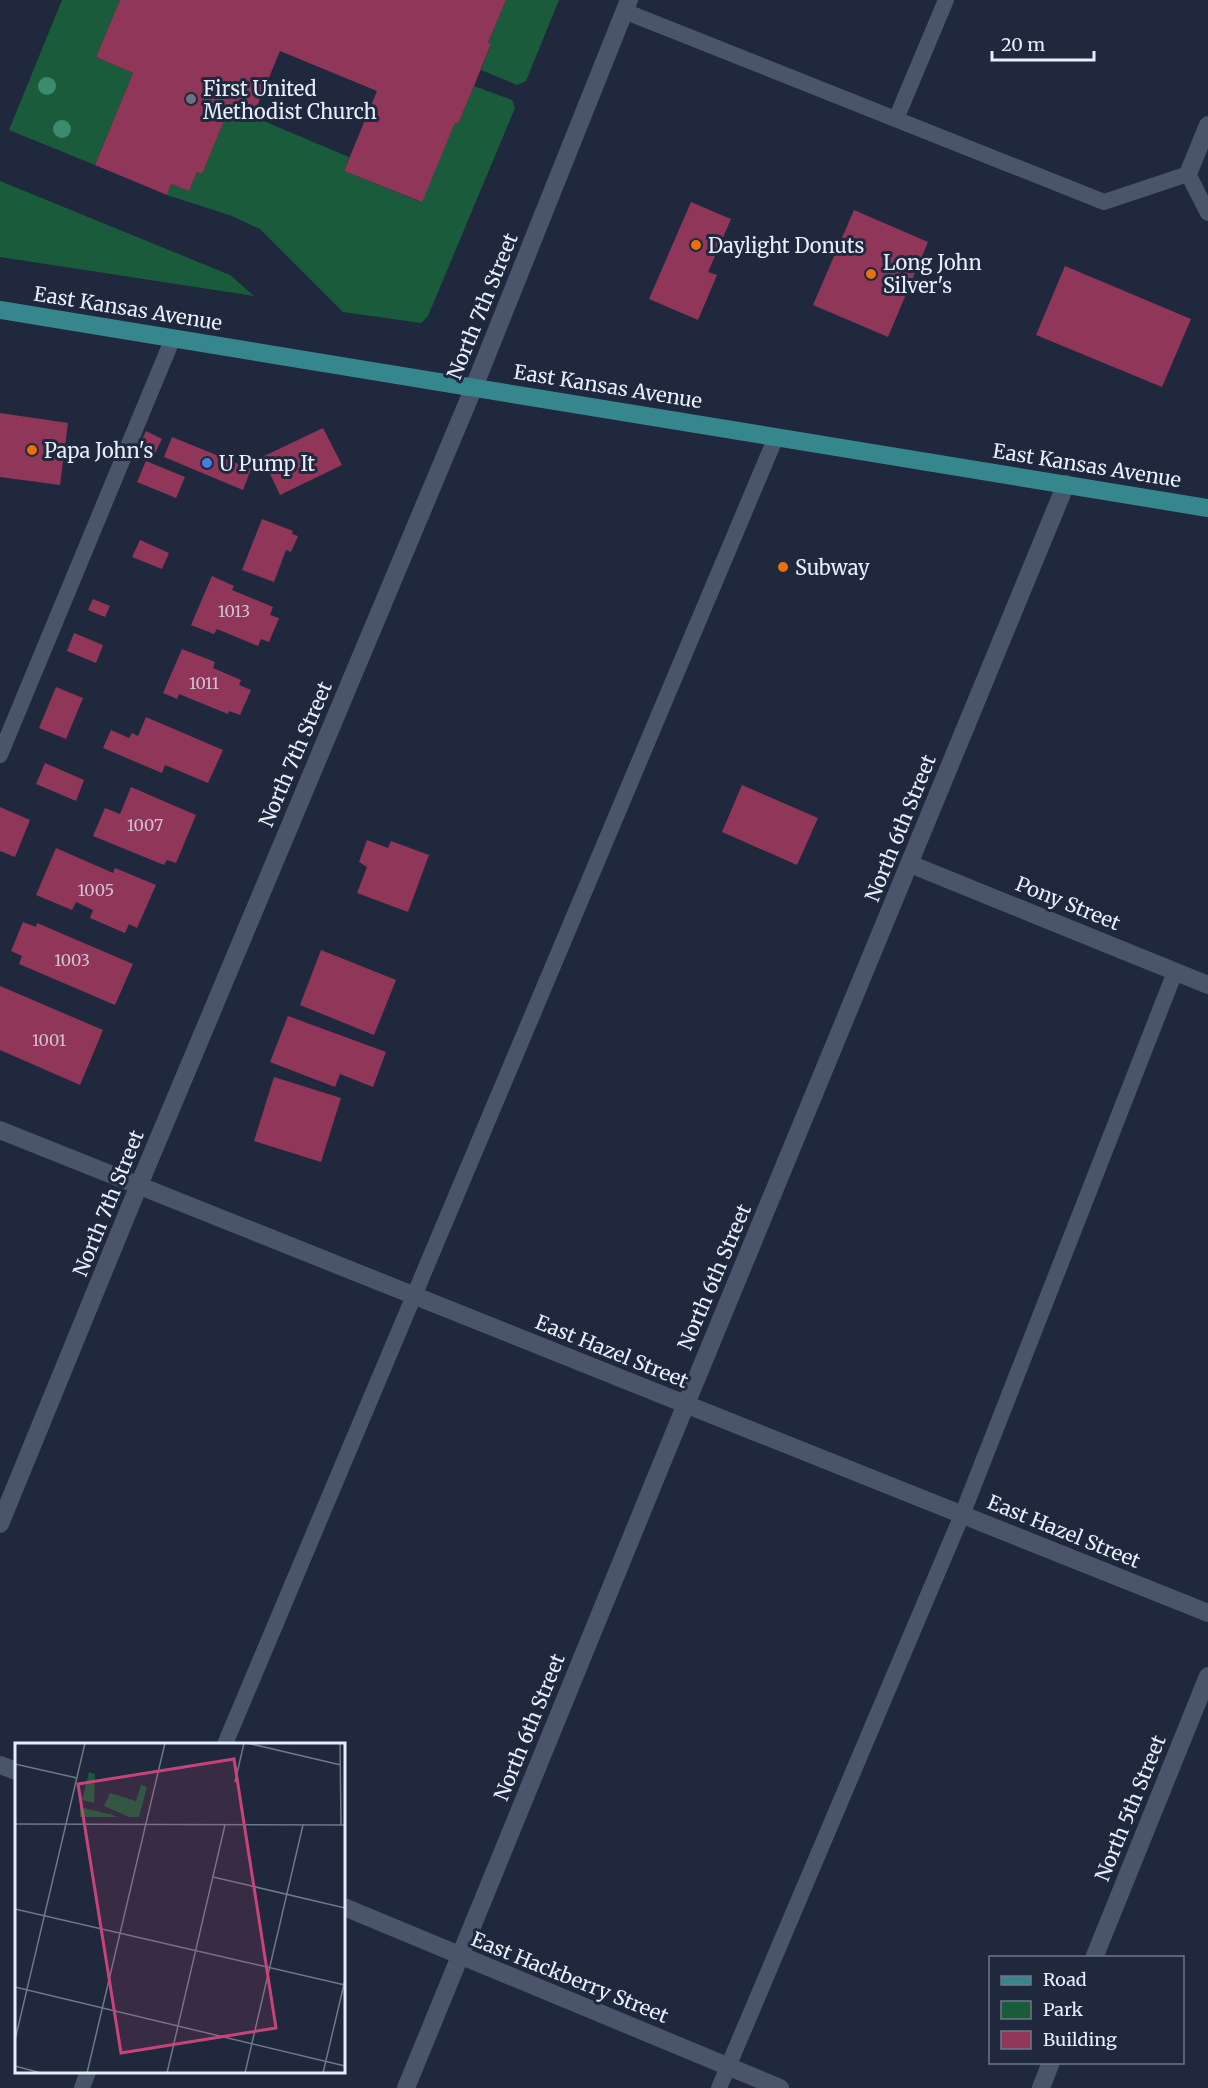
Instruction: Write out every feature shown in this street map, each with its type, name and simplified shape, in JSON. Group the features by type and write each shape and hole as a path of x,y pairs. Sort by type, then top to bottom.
{"main road":[{"name":"East Kansas Avenue","path":"0,310 1208,508"}],"street":[{"name":"North 7th Street","path":"0,1524 139,1185 474,387 626,5"},
{"path":"1188,174 1208,125"},
{"name":"North 6th Street","path":"406,2088 1066,484"},
{"name":"Pony Street","path":"910,864 1208,985"},
{"name":"East Hazel Street","path":"0,1130 1208,1613"},
{"name":"North 5th Street","path":"1095,1956 1208,1676"},
{"path":"0,1765 15,1772"},
{"name":"East Hackberry Street","path":"345,1907 780,2088"},
{"path":"1041,2088 1050,2064"}],"lane":[{"path":"896,119 946,0"},
{"path":"626,5 896,119 1104,202 1188,174 1208,213"},
{"path":"0,755 172,338"},
{"path":"225,1743 776,437"},
{"path":"719,2088 962,1515 1175,972"},
{"path":"82,2088 88,2073"}],"green space":[{"path":"62,0 120,0 96,57 133,73 95,165 9,130"},
{"path":"506,0 559,0 526,81 517,85 481,70 491,45 488,43"},
{"path":"474,86 512,100 515,108 428,316 421,323 343,312 260,229 232,216 167,195 171,184 189,191 197,172 202,174 230,107 349,157 344,171 421,202 455,123 458,124"},
{"path":"0,181 230,275 254,296 0,257"}],"building":[{"name":"First United Methodist Church","path":"120,0 506,0 488,43 491,44 474,86 458,124 455,123 422,202 344,171 377,91 280,51 253,116 230,107 202,174 197,172 189,191 171,184 167,195 95,165 133,73 96,57"},
{"name":"Daylight Donuts","path":"691,202 731,219 708,272 717,275 698,320 649,299"},
{"name":"Long John Silver's","path":"854,210 928,242 888,337 813,305"},
{"path":"1065,266 1191,319 1162,387 1036,335"},
{"name":"Papa John's","path":"0,413 68,423 60,485 0,477"},
{"path":"323,428 342,465 280,495 262,457"},
{"path":"146,431 162,439 154,455 138,448"},
{"name":"U Pump It","path":"172,437 251,469 243,490 164,457"},
{"path":"146,461 185,477 176,498 137,482"},
{"path":"262,519 293,531 292,534 298,536 291,552 286,550 274,582 242,570"},
{"path":"140,540 169,553 162,569 132,557"},
{"path":"212,576 234,586 232,590 273,607 270,615 279,618 269,642 261,639 258,646 217,629 214,634 191,625"},
{"path":"93,599 110,606 105,617 88,610"},
{"path":"74,633 103,645 96,663 67,651"},
{"path":"182,649 215,662 213,668 241,680 239,685 251,690 240,715 229,711 228,714 179,694 177,699 163,693"},
{"path":"56,687 83,698 66,739 39,728"},
{"path":"146,717 223,750 208,783 165,765 162,773 103,748 111,730 129,738 132,733 138,736"},
{"path":"45,763 84,780 76,801 36,784"},
{"path":"742,785 818,818 797,865 722,832"},
{"path":"131,787 196,815 176,863 167,860 164,865 93,836 105,808 120,814"},
{"path":"0,807 30,820 15,857 0,851"},
{"path":"367,840 388,848 391,841 429,855 408,912 357,893 367,867 359,862"},
{"path":"56,848 113,873 115,868 156,885 137,928 129,924 125,933 90,918 93,910 76,902 72,910 36,895"},
{"path":"23,922 36,927 37,923 133,964 115,1005 19,964 22,956 11,951"},
{"path":"321,950 396,980 374,1035 300,1005"},
{"path":"0,986 103,1030 80,1085 0,1050"},
{"path":"288,1016 386,1052 373,1087 340,1074 335,1087 270,1062"},
{"path":"274,1077 341,1098 321,1162 254,1141"}],"place":[{"name":"First United Methodist Church","path":"191,99"},
{"name":"Daylight Donuts","path":"696,245"},
{"name":"Long John Silver's","path":"871,274"},
{"name":"Papa John's","path":"32,450"},
{"name":"U Pump It","path":"207,463"},
{"name":"Subway","path":"783,567"}]}
